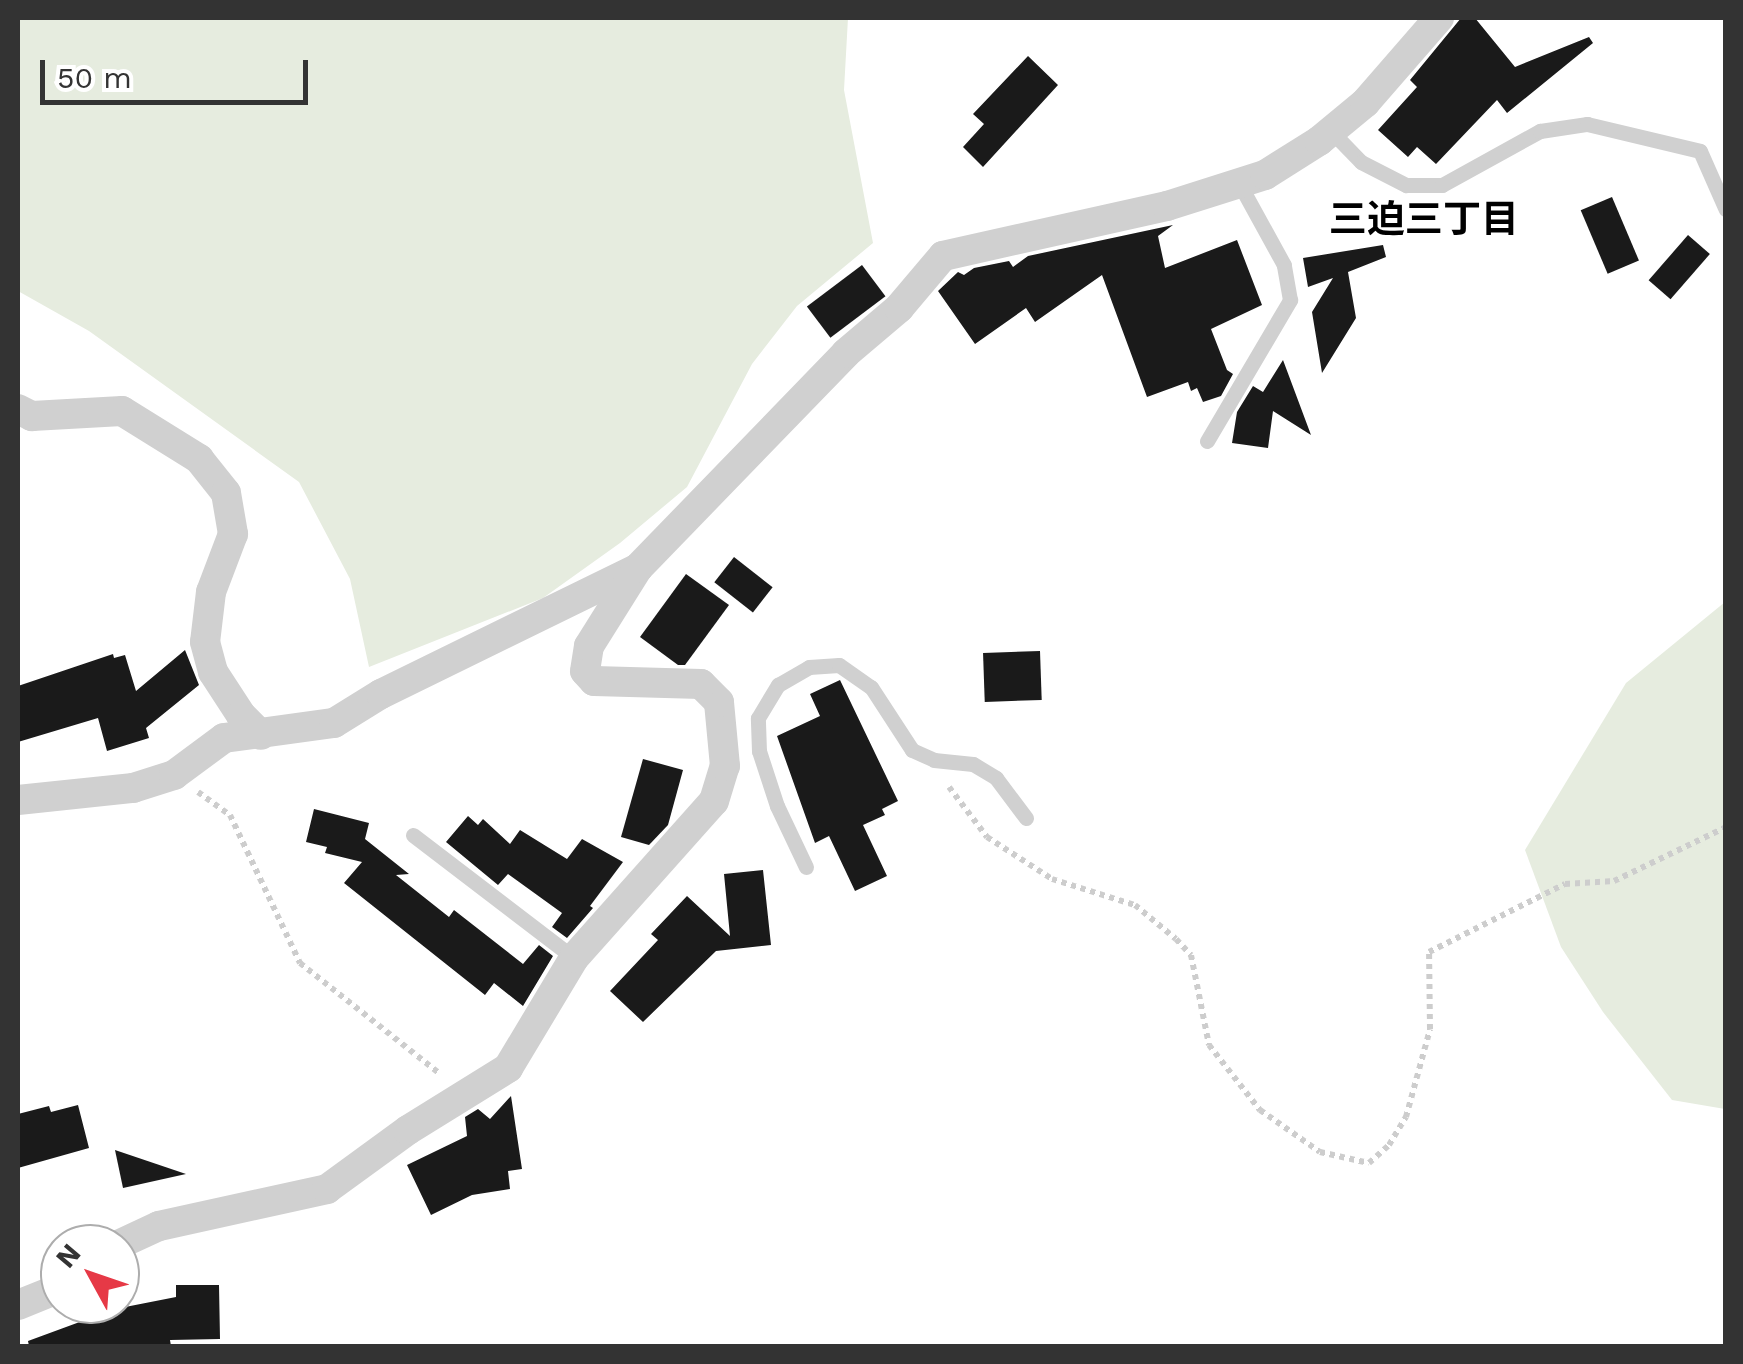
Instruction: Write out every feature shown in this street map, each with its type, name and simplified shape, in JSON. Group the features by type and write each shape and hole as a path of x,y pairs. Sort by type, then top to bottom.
{"street":[{"path":"140,1235 159,1226 326,1189 508,1068 574,958 714,802 724,756 719,702 701,684 594,681 585,671 589,646 638,568 846,353 899,308 943,256 1167,206 1265,175 1365,103 1439,18"},
{"path":"18,408 32,416 122,411 198,459 226,493 234,534 211,592 204,642 213,672 241,716 261,735"},
{"path":"18,800 133,788 174,775 224,738 334,723 381,694 638,568"}],"lane":[{"path":"1331,131 1361,162 1406,186 1442,185 1540,131 1587,124 1700,151 1726,210"},
{"path":"1206,441 1290,300 1284,265 1239,183"},
{"path":"806,867 777,806 759,751 758,718 778,685 809,667 839,666 871,686 912,750 934,760 973,764 996,778 1026,818"},
{"path":"724,756 759,751"},
{"path":"412,834 574,958"}],"path":[{"path":"934,760 953,796 987,837 1052,879 1135,905 1191,955 1208,1045 1260,1110 1320,1152 1369,1163 1389,1145 1406,1117 1430,1030 1430,952 1565,884 1614,881 1726,827"},
{"path":"174,775 230,814 300,964 434,1066 456,1101"}],"shaded area":[{"path":"18,18 848,18 844,90 873,243 797,306 752,364 687,487 620,543 543,598 369,667 350,579 299,482 89,331 18,291"},
{"path":"1725,602 1725,1109 1672,1100 1603,1012 1561,947 1525,850 1626,683"}],"building":[{"path":"1461,18 1475,18 1515,67 1589,37 1593,43 1507,113 1497,100 1436,164 1417,147 1408,157 1378,130 1417,87 1410,80"},
{"path":"1028,56 1058,85 983,167 963,147 984,124 973,114"},
{"path":"1612,197 1639,261 1608,274 1581,210"},
{"path":"1173,225 1158,236 1165,268 1237,240 1262,305 1211,329 1227,370 1233,374 1221,396 1203,402 1197,388 1191,391 1188,382 1147,397 1102,275 1035,322 1026,308 975,344 938,291 958,272 964,275 974,268 1009,261 1013,267 1028,256"},
{"path":"1688,235 1710,254 1671,299 1649,280"},
{"path":"1383,245 1386,257 1348,272 1356,318 1322,373 1312,312 1333,278 1308,287 1303,258"},
{"path":"862,265 885,296 830,338 807,307"},
{"path":"1283,360 1311,435 1273,411 1268,448 1232,443 1237,412 1253,386 1263,392"},
{"path":"734,557 773,587 753,612 714,582"},
{"path":"686,574 729,605 685,665 678,665 640,637"},
{"path":"185,650 199,685 146,728 149,738 107,751 98,718 18,742 18,686 113,654 114,658 125,655 136,691"},
{"path":"1040,651 1042,700 985,702 983,653"},
{"path":"840,680 898,801 882,809 885,815 863,825 887,876 855,891 829,836 815,843 777,736 820,716 810,694"},
{"path":"643,759 683,770 668,825 649,845 621,837"},
{"path":"314,809 369,823 365,839 409,874 396,875 449,917 454,910 523,964 539,945 553,956 523,1006 494,983 485,995 344,883 362,862 325,853 327,847 306,842"},
{"path":"468,816 478,825 483,819 510,844 520,830 567,859 582,839 623,862 590,906 593,908 567,938 552,927 562,913 508,874 498,885 446,842"},
{"path":"763,870 771,945 716,951 643,1022 610,991 658,940 651,934 687,896 730,936 724,874"},
{"path":"511,1096 522,1169 508,1171 510,1189 472,1195 431,1215 407,1165 467,1136 465,1117 478,1109 490,1119"},
{"path":"78,1105 89,1148 18,1168 18,1114 49,1106 51,1112"},
{"path":"115,1150 186,1174 123,1188"},
{"path":"176,1285 219,1285 220,1339 170,1340 171,1346 29,1346 28,1341 74,1324 140,1324 140,1304 176,1297"}],"district":[{"name":"三迫三丁目","path":"1424,220"}]}
